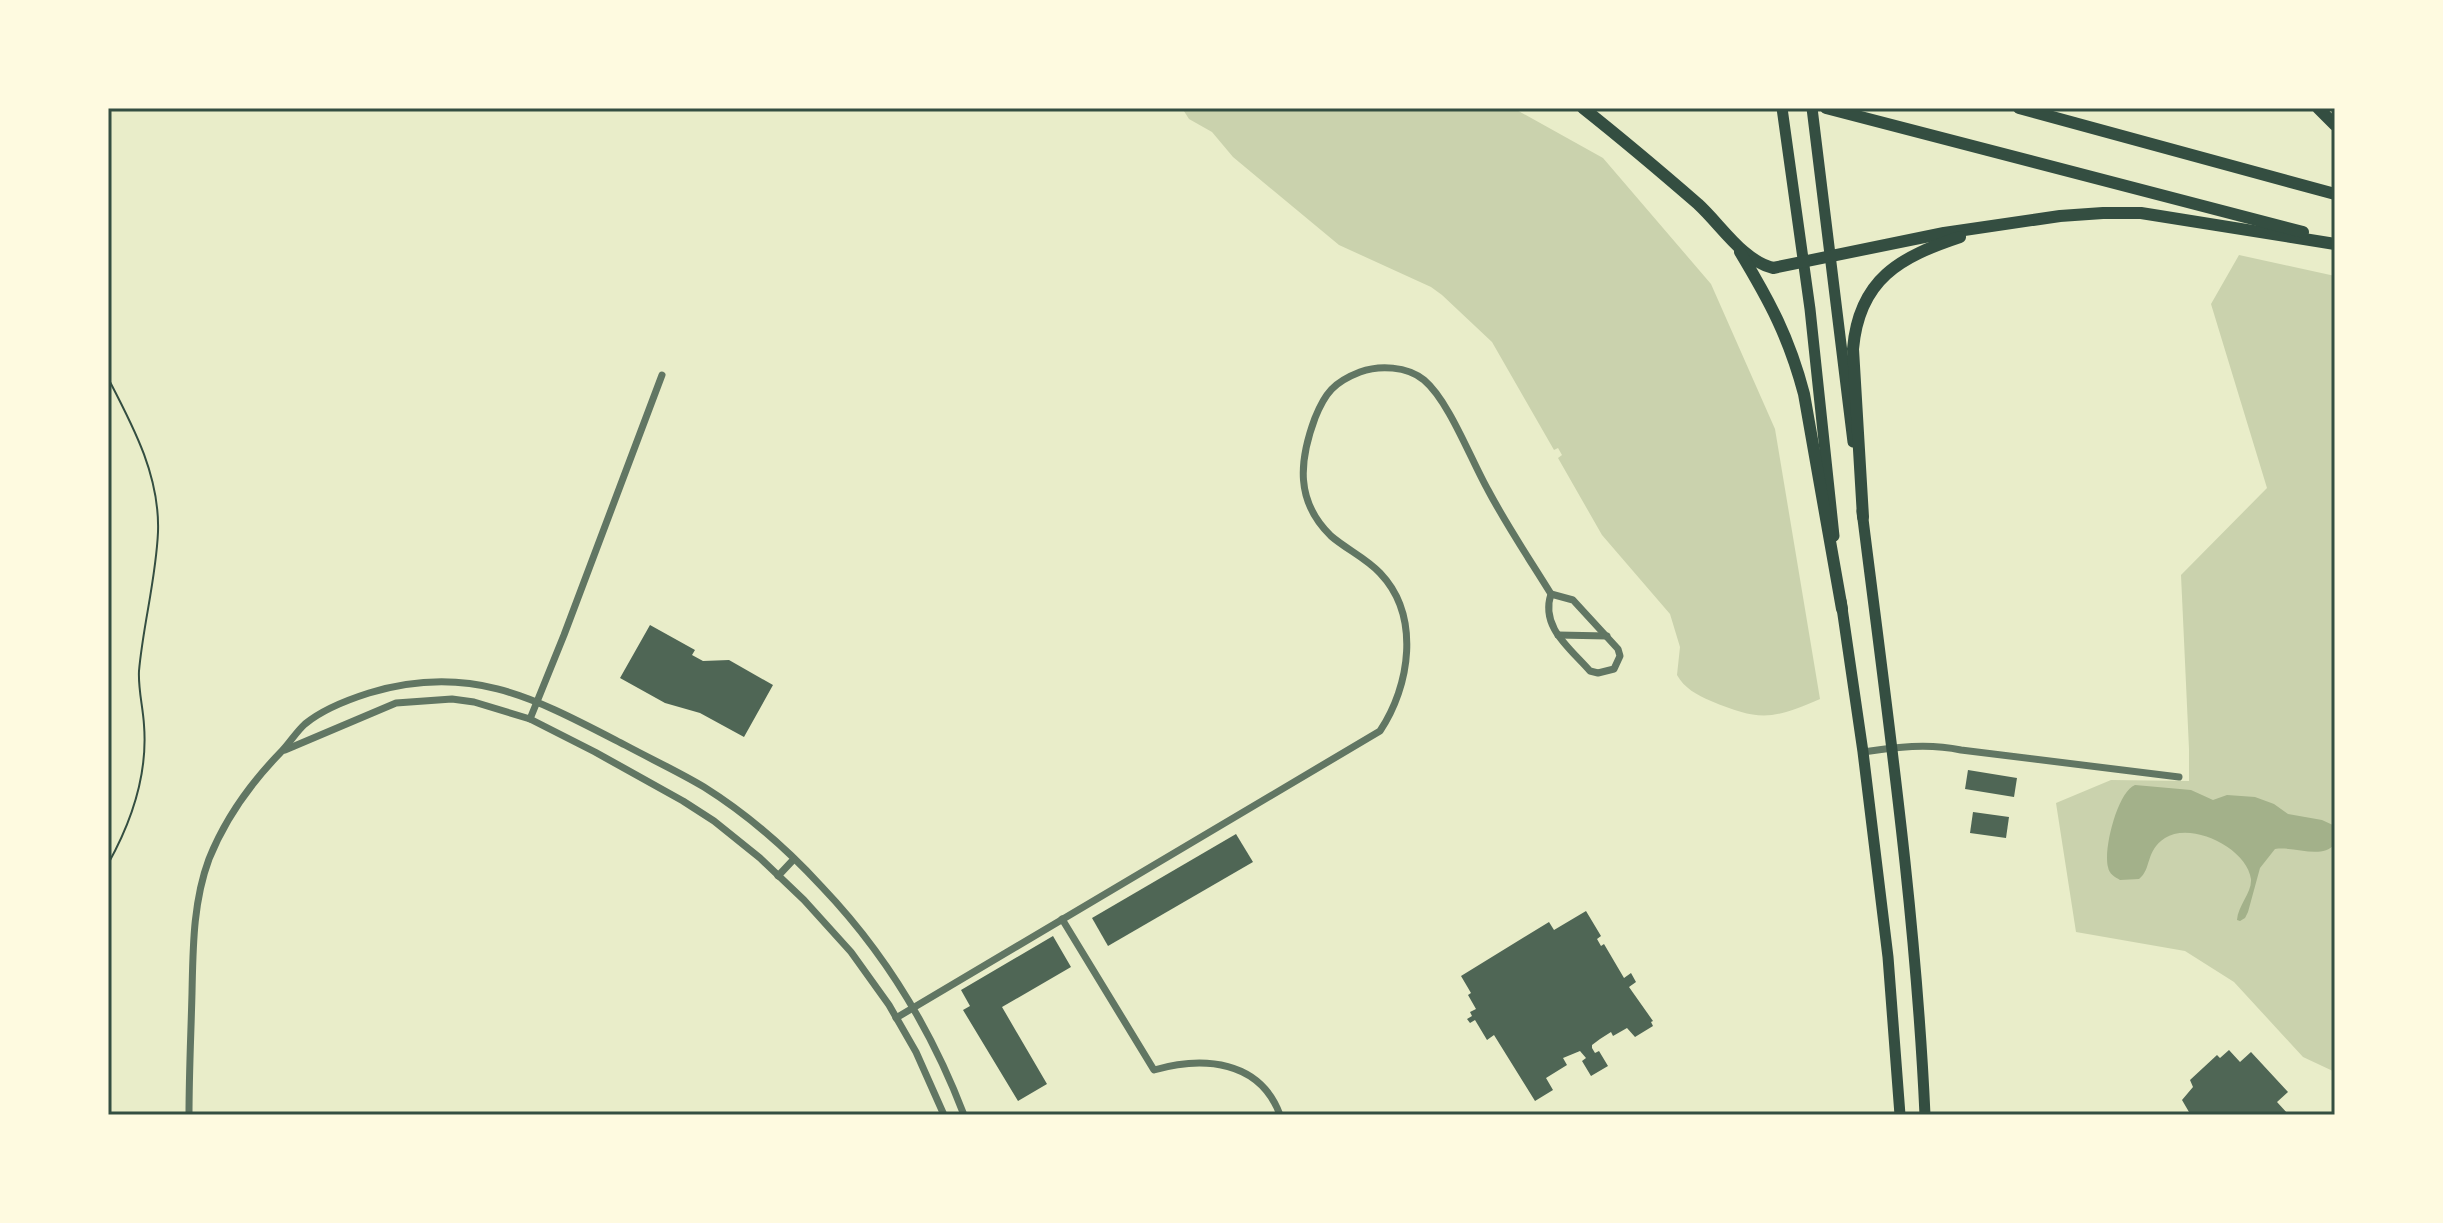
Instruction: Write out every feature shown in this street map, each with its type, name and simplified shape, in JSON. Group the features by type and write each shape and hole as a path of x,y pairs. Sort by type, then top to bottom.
{"highway":[{"path":"1583,108 1710,215 1753,260 1773,268 1944,233 2060,216 2141,213 2335,242"},
{"path":"1782,108 1804,262 1842,609"},
{"path":"1812,108 1891,748 1914,957 1925,1115"},
{"path":"1826,108 2335,242"},
{"path":"2019,108 2335,194"},
{"path":"2318,108 2335,125"},
{"path":"1863,517 1853,349 1855,327 1871,291 1895,266 1925,249 1987,227"},
{"path":"1732,239 1770,301 1789,342 1804,394 1842,609 1863,752 1888,957 1900,1115"}],"street":[{"path":"896,1018 1380,731 1391,714 1406,664 1403,615 1380,573 1331,535 1306,499 1303,472 1305,445 1319,409 1337,382 1371,368 1392,368 1426,381 1445,408 1489,493 1551,594 1573,600 1618,649 1620,656 1614,669 1598,673 1590,671 1558,635 1549,620 1547,607 1551,594"},
{"path":"530,719 662,375"},
{"path":"1558,635 1607,636"},
{"path":"189,1115 194,930 198,898 209,860 230,816 249,787 305,724 353,698 393,686 443,680 498,688 537,701 704,787 760,829 823,887 855,925 913,1008 940,1059 964,1115"},
{"path":"283,750 396,703 452,699 530,719 569,738 714,821 804,900 851,952 896,1018 916,1052 944,1115"},
{"path":"1863,752 1938,745 2179,777"},
{"path":"778,876 794,859"},
{"path":"1062,919 1154,1070 1190,1065 1225,1065 1263,1084 1279,1114"}],"path":[{"path":"108,378 132,424 148,466 158,530 139,673 145,754 141,783 134,810 108,864"}],"shaded area":[{"path":"1182,108 1513,108 1603,158 1711,284 1775,429 1820,699 1777,714 1754,715 1711,701 1687,687 1677,675 1680,647 1670,614 1602,535 1558,458 1562,455 1558,448 1554,450 1492,342 1431,287 1339,245 1233,157 1212,132 1189,119"},
{"path":"2239,255 2335,276 2335,1072 2303,1057 2234,982 2185,951 2076,932 2056,803 2111,780 2189,781 2181,575 2267,488 2211,304"},
{"path":"2135,785 2191,790 2213,800 2227,795 2255,797 2274,804 2288,814 2322,820 2335,826 2335,844 2329,849 2315,852 2275,849 2260,868 2248,912 2240,921 2237,920 2238,915 2251,884 2247,868 2229,848 2203,835 2176,834 2165,838 2154,848 2139,879 2120,880 2111,873 2107,859 2113,822 2123,798"}],"building":[{"path":"650,625 695,650 692,655 703,661 729,660 773,685 744,737 700,713 665,703 620,678"},
{"path":"1968,770 2017,778 2014,797 1965,789"},
{"path":"1973,812 2009,817 2006,838 1970,833"},
{"path":"1236,834 1253,862 1108,946 1092,918"},
{"path":"1586,911 1601,936 1597,939 1601,946 1604,944 1624,978 1631,973 1636,982 1629,987 1653,1021 1653,1026 1635,1037 1627,1028 1613,1036 1611,1032 1592,1045 1595,1053 1599,1051 1608,1066 1591,1076 1582,1061 1586,1058 1580,1051 1563,1058 1567,1065 1546,1078 1553,1090 1535,1101 1494,1035 1487,1040 1475,1020 1470,1023 1467,1019 1472,1016 1470,1012 1476,1009 1461,976 1549,922 1554,930"},
{"path":"1053,936 1071,967 1002,1007 1047,1084 1018,1101 963,1010 970,1006 961,990"},
{"path":"2229,1050 2240,1062 2251,1052 2288,1092 2277,1102 2289,1115 2186,1115 2189,1112 2182,1100 2193,1087 2190,1080 2217,1055 2220,1058"}]}
